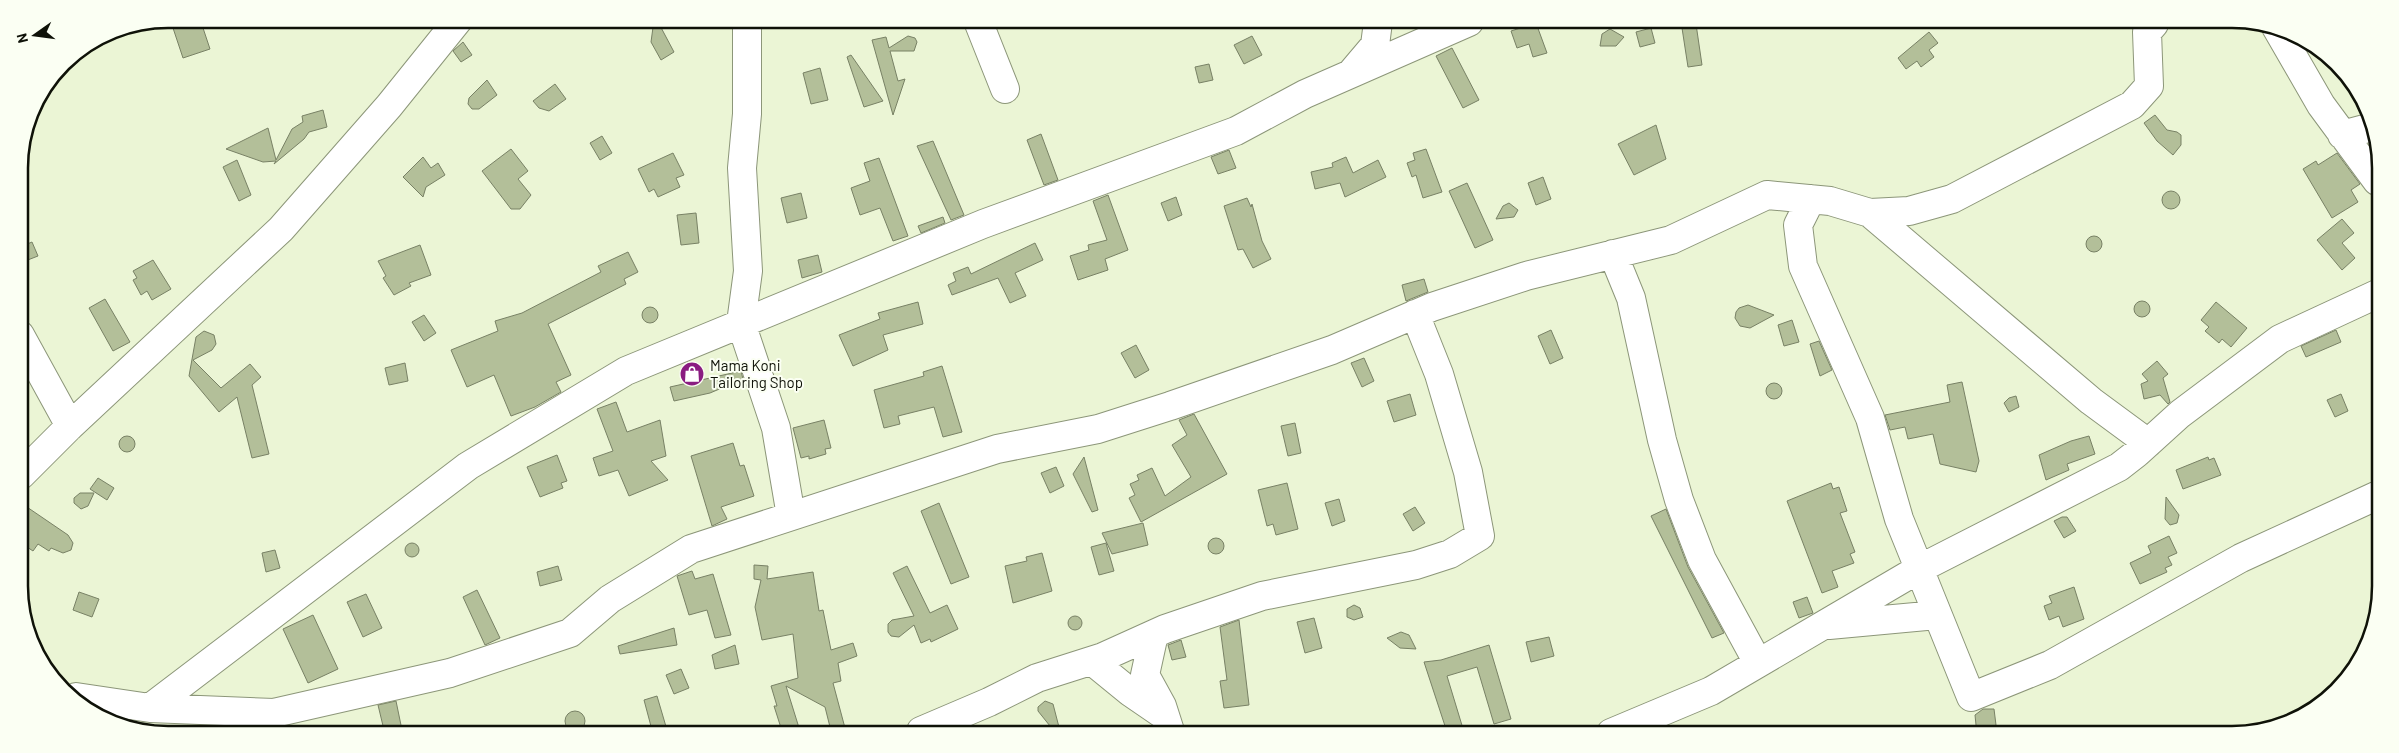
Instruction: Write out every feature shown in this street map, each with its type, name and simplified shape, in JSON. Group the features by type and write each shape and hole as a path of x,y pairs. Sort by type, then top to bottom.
{"street":[{"path":"28,468 70,426 281,229 389,106 452,28"},
{"path":"747,28 747,114 742,168 748,271 742,323 776,428 791,516"},
{"path":"981,28 1005,89"},
{"path":"1350,74 1375,45 1377,28"},
{"path":"150,708 468,466 626,371 982,224 1236,131 1305,94 1455,28"},
{"path":"82,697 150,708 274,713 450,672 570,633 610,600 691,549 997,449 1098,429 1170,406 1332,350 1415,314 1526,276 1671,240 1767,194 1830,201 1870,213 1909,211 1952,199 2132,105 2149,86 2147,32 2150,28"},
{"path":"2282,37 2321,105 2372,174"},
{"path":"2342,135 2366,129"},
{"path":"1811,199 1798,225 1803,266 1870,418 1899,519 1971,697 2050,665 2241,558 2372,498"},
{"path":"1870,213 2091,401 2148,443"},
{"path":"1613,254 1632,298 1662,440 1680,500 1702,560 1758,663"},
{"path":"1627,725 1711,691 1919,569 2119,467 2180,414 2280,340 2372,296"},
{"path":"934,726 1038,678 1092,661 1154,634 1262,596 1416,565 1450,554 1480,536 1468,472 1439,374 1415,314"},
{"path":"28,350 70,426"},
{"path":"1820,626 1937,615"},
{"path":"1154,634 1145,675 1167,724"},
{"path":"1092,661 1167,724"}],"building":[{"path":"173,28 203,28 210,49 183,58"},
{"path":"653,28 661,28 674,52 661,60 651,42"},
{"path":"1520,28 1538,28 1547,53 1533,57 1529,44 1517,48 1511,31"},
{"path":"1651,28 1655,43 1640,47 1636,32"},
{"path":"1682,28 1697,28 1702,65 1688,67"},
{"path":"1610,29 1624,37 1616,46 1600,46 1602,34"},
{"path":"1929,32 1938,43 1929,50 1934,57 1921,67 1917,61 1906,69 1898,58"},
{"path":"908,36 915,38 917,42 914,51 890,51 898,81 905,79 893,115 872,40 886,37 889,48"},
{"path":"1252,36 1262,55 1244,64 1234,45"},
{"path":"463,42 472,55 461,62 453,51"},
{"path":"1452,48 1479,100 1463,108 1436,56"},
{"path":"851,55 883,101 864,107 847,57"},
{"path":"1209,64 1213,80 1199,83 1195,67"},
{"path":"820,68 828,100 811,104 803,73"},
{"path":"487,80 497,95 479,109 472,109 468,104 469,98"},
{"path":"555,84 566,99 549,111 539,108 533,101"},
{"path":"323,110 327,127 309,132 304,139 274,164 276,161 263,162 226,149 268,128 276,160 292,129 303,122 302,116"},
{"path":"2155,115 2167,130 2181,135 2181,145 2173,155 2157,141 2144,123"},
{"path":"1656,125 1666,159 1634,175 1618,144"},
{"path":"1041,134 1058,180 1044,185 1027,140"},
{"path":"602,136 612,153 600,160 590,143"},
{"path":"933,141 964,215 951,220 917,146"},
{"path":"511,149 528,171 518,179 531,195 520,209 511,209 482,171"},
{"path":"1426,149 1442,192 1423,198 1416,175 1412,177 1407,163 1415,160 1413,153"},
{"path":"1229,150 1236,168 1218,174 1211,157"},
{"path":"673,153 684,175 676,178 680,187 658,197 654,189 649,192 638,169"},
{"path":"2337,153 2360,184 2351,190 2358,202 2332,218 2303,169 2316,161 2318,165"},
{"path":"423,157 431,168 438,163 445,175 426,187 423,197 403,177"},
{"path":"1346,157 1353,173 1378,160 1386,177 1345,197 1340,183 1315,189 1311,172 1333,167 1332,163"},
{"path":"879,158 908,236 893,241 880,208 860,215 851,188 870,181 864,163"},
{"path":"237,160 251,195 239,201 223,167"},
{"path":"1543,177 1551,199 1536,205 1528,183"},
{"path":"1467,183 1493,240 1475,248 1449,191"},
{"path":"2171,191 2177,194 2180,200 2177,206 2171,209 2165,206 2162,200 2165,194"},
{"path":"801,193 807,218 787,223 781,198"},
{"path":"1108,195 1128,250 1105,259 1108,270 1078,280 1070,256 1089,250 1088,245 1107,240 1093,201"},
{"path":"1176,197 1182,215 1168,221 1161,203"},
{"path":"1247,198 1251,207 1252,204 1262,241 1271,259 1253,268 1243,249 1238,250 1224,206"},
{"path":"1509,203 1518,210 1514,217 1496,219 1503,206"},
{"path":"696,213 699,243 681,245 677,215"},
{"path":"943,217 945,223 921,233 918,226"},
{"path":"2342,219 2354,233 2342,243 2355,258 2342,270 2317,240"},
{"path":"2094,236 2100,238 2102,244 2100,250 2094,252 2088,250 2086,244 2088,238"},
{"path":"32,242 38,256 28,260 28,244"},
{"path":"1035,243 1043,260 1015,273 1026,296 1010,303 998,278 952,295 948,285 956,281 953,273 968,267 971,274"},
{"path":"420,245 431,275 409,283 411,286 394,295 383,278 386,276 378,261"},
{"path":"628,252 638,272 624,279 626,284 548,324 571,375 556,382 561,392 535,407 511,416 494,375 467,387 451,350 498,331 495,321 522,313 601,272 598,266"},
{"path":"818,255 822,272 802,278 798,260"},
{"path":"153,260 171,289 152,300 147,291 141,295 133,280 137,278 133,271"},
{"path":"1424,279 1428,292 1406,301 1402,285"},
{"path":"105,299 130,342 113,351 89,308"},
{"path":"2142,301 2150,309 2142,317 2134,309"},
{"path":"918,302 923,324 883,335 888,350 853,366 839,335 880,319 878,313"},
{"path":"2216,302 2247,328 2231,347 2222,339 2219,343 2205,331 2209,327 2201,320"},
{"path":"1748,305 1774,315 1750,328 1740,326 1735,318 1736,312 1739,308"},
{"path":"650,307 658,315 650,323 642,315"},
{"path":"424,315 436,333 424,341 412,322"},
{"path":"1792,320 1799,342 1784,346 1778,325"},
{"path":"1551,330 1563,358 1550,364 1538,336"},
{"path":"2336,330 2341,342 2306,357 2301,346"},
{"path":"204,331 214,335 216,344 212,350 193,360 221,388 250,364 261,377 252,385 269,454 252,458 237,397 219,412 189,376 196,337"},
{"path":"1819,341 1832,370 1820,376 1810,344"},
{"path":"1136,345 1149,370 1135,378 1121,353"},
{"path":"1364,358 1374,381 1362,387 1351,363"},
{"path":"2157,361 2168,374 2163,378 2170,402 2168,404 2160,395 2144,399 2141,384 2148,381 2142,374"},
{"path":"405,363 408,381 389,385 385,368"},
{"path":"942,366 962,432 943,437 934,407 898,416 900,424 884,428 874,390 924,376 923,372"},
{"path":"741,371 743,379 710,393 674,401 670,387"},
{"path":"1962,382 1979,461 1976,472 1940,464 1933,434 1908,439 1905,427 1890,430 1885,415 1950,402 1947,385"},
{"path":"1774,383 1782,391 1774,399 1766,391"},
{"path":"1410,394 1416,415 1394,422 1387,401"},
{"path":"2341,394 2348,411 2335,417 2327,400"},
{"path":"2016,396 2019,407 2009,412 2004,403 2009,398"},
{"path":"616,402 627,432 660,420 666,456 651,461 668,480 629,496 618,470 599,476 593,458 613,451 597,409"},
{"path":"1194,414 1227,474 1141,522 1129,498 1135,495 1130,484 1139,480 1137,475 1152,468 1165,496 1191,477 1172,445 1187,435 1179,420"},
{"path":"824,420 831,448 825,449 826,454 809,459 809,456 801,458 793,428"},
{"path":"1295,423 1301,453 1288,456 1281,426"},
{"path":"127,436 135,444 127,452 119,444"},
{"path":"2089,436 2095,454 2067,464 2069,470 2046,480 2039,455 2071,441"},
{"path":"733,443 740,466 744,465 754,496 721,507 727,519 712,526 691,456"},
{"path":"557,455 567,481 561,483 563,488 540,497 527,467"},
{"path":"1084,457 1098,510 1092,512 1073,474"},
{"path":"2208,457 2209,460 2214,458 2221,475 2183,489 2176,470"},
{"path":"1056,467 1064,486 1050,493 1041,473"},
{"path":"98,478 114,488 107,500 90,489"},
{"path":"1287,483 1298,529 1276,535 1273,524 1267,526 1258,490"},
{"path":"1831,483 1833,489 1839,487 1847,511 1840,513 1855,552 1850,554 1854,563 1832,571 1838,587 1822,593 1787,501"},
{"path":"80,493 94,493 88,506 81,509 74,503 74,498"},
{"path":"2166,497 2179,515 2177,523 2170,525 2165,519"},
{"path":"1339,499 1345,521 1332,526 1325,503"},
{"path":"939,503 969,577 951,584 921,511"},
{"path":"1415,507 1425,523 1413,531 1403,514"},
{"path":"28,508 68,535 73,543 71,550 63,553 51,548 49,551 38,544 33,551 28,548"},
{"path":"1666,509 1688,567 1724,633 1712,638 1651,516"},
{"path":"2067,517 2076,531 2064,538 2054,521"},
{"path":"1143,523 1148,545 1112,554 1102,533"},
{"path":"2169,536 2177,553 2168,557 2172,565 2165,568 2167,572 2140,584 2130,563 2151,553 2148,546"},
{"path":"1216,538 1222,540 1224,546 1222,552 1216,554 1210,552 1208,546 1210,540"},
{"path":"409,543 415,543 419,550 415,557 409,557 405,553 405,547"},
{"path":"1106,543 1114,571 1099,575 1091,547"},
{"path":"275,550 280,568 266,572 262,553"},
{"path":"1042,553 1052,591 1013,603 1005,566 1027,561 1026,557"},
{"path":"754,565 768,566 767,579 813,572 819,611 823,610 831,650 853,643 857,656 838,663 841,681 833,683 844,726 830,726 825,707 786,686 798,726 780,726 774,706 777,706 771,686 798,678 793,634 762,640 755,607 761,580 754,579"},
{"path":"558,566 562,580 540,586 537,572"},
{"path":"907,566 930,613 947,605 958,629 931,642 930,639 921,643 914,625 899,637 891,636 888,632 888,624 892,620 914,616 893,573"},
{"path":"692,571 695,579 713,574 731,635 715,638 707,610 689,615 677,576"},
{"path":"2074,587 2084,619 2063,627 2059,616 2049,620 2044,606 2052,603 2049,596"},
{"path":"477,590 500,638 485,645 463,597"},
{"path":"79,592 99,599 92,617 73,610"},
{"path":"366,594 382,628 363,637 347,602"},
{"path":"1807,597 1813,613 1799,618 1793,602"},
{"path":"1354,605 1360,608 1363,617 1354,620 1347,617 1347,609"},
{"path":"313,615 338,669 308,683 283,629"},
{"path":"1072,616 1078,616 1082,623 1078,630 1072,630 1068,626 1068,620"},
{"path":"1314,618 1322,648 1305,653 1297,622"},
{"path":"1239,620 1249,705 1224,708 1220,681 1227,680 1220,627"},
{"path":"674,628 677,645 620,654 618,646"},
{"path":"1401,632 1409,635 1416,649 1400,648 1387,638"},
{"path":"1549,637 1554,656 1531,662 1526,642"},
{"path":"1181,640 1186,657 1172,660 1168,645"},
{"path":"735,645 739,664 715,669 712,655"},
{"path":"1489,645 1511,719 1494,724 1477,667 1447,676 1462,725 1445,725 1424,662 1441,660"},
{"path":"681,669 689,688 674,694 666,675"},
{"path":"657,696 666,726 651,726 644,700"},
{"path":"396,701 401,726 383,726 378,705"},
{"path":"1045,701 1053,704 1059,726 1050,726 1038,711 1038,707"},
{"path":"1983,709 1994,709 1996,725 1976,725 1975,715"},
{"path":"571,712 579,712 584,717 583,726 566,725 566,717"}],"place":[{"name":"Mama Koni Tailoring Shop","path":"692,374"}]}
